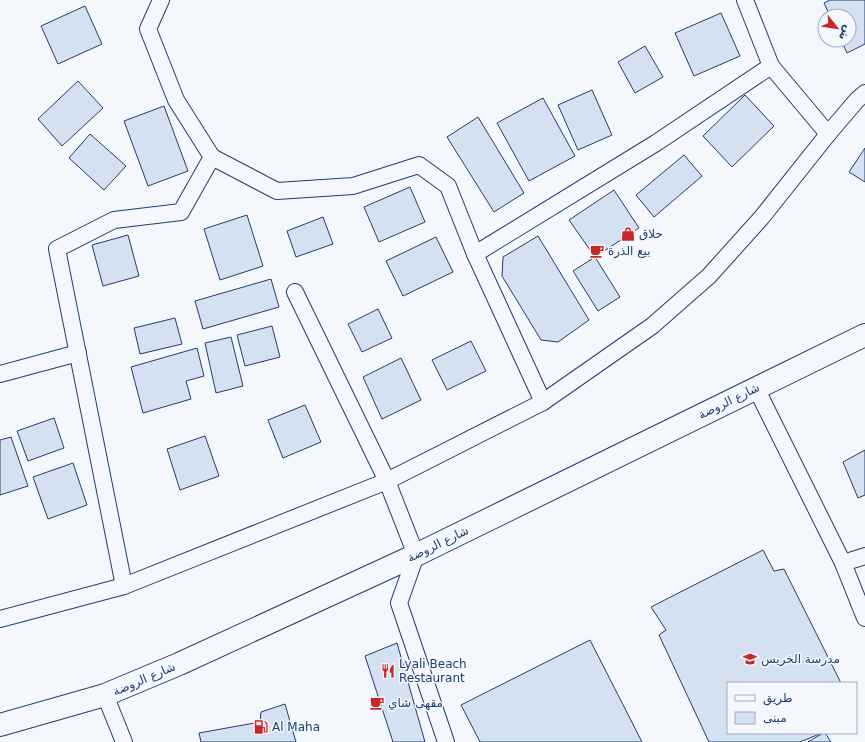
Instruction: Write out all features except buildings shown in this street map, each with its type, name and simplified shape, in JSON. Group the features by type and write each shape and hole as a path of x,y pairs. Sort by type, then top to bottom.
{"main road":[{"name":"شارع الروضة","path":"0,725 105,695 178,664 416,555 865,335"}],"street":[{"path":"162,0 148,29 176,100 212,157 278,191 353,186 419,165 448,186 475,254 543,402"},
{"path":"745,0 771,66 828,134"},
{"path":"475,254 656,143 771,66"},
{"path":"0,619 124,586 387,481 543,402 652,326 708,276 762,217 828,134 865,93"},
{"path":"124,586 57,249 114,220 181,212 212,157"},
{"path":"295,292 387,481 416,555 399,603 446,742"},
{"path":"0,374 78,353"},
{"path":"756,388 843,563 865,618"},
{"path":"843,563 865,556"},
{"path":"105,695 124,742"}],"place":[{"name":"حلاق","path":"628,234"},
{"name":"بيع الذرة","path":"597,251"},
{"name":"مدرسة الخريس","path":"750,659"},
{"name":"Lyali Beach Restaurant","path":"388,671"},
{"name":"مقهى شاي","path":"377,703"},
{"name":"Al Maha","path":"261,727"}]}
